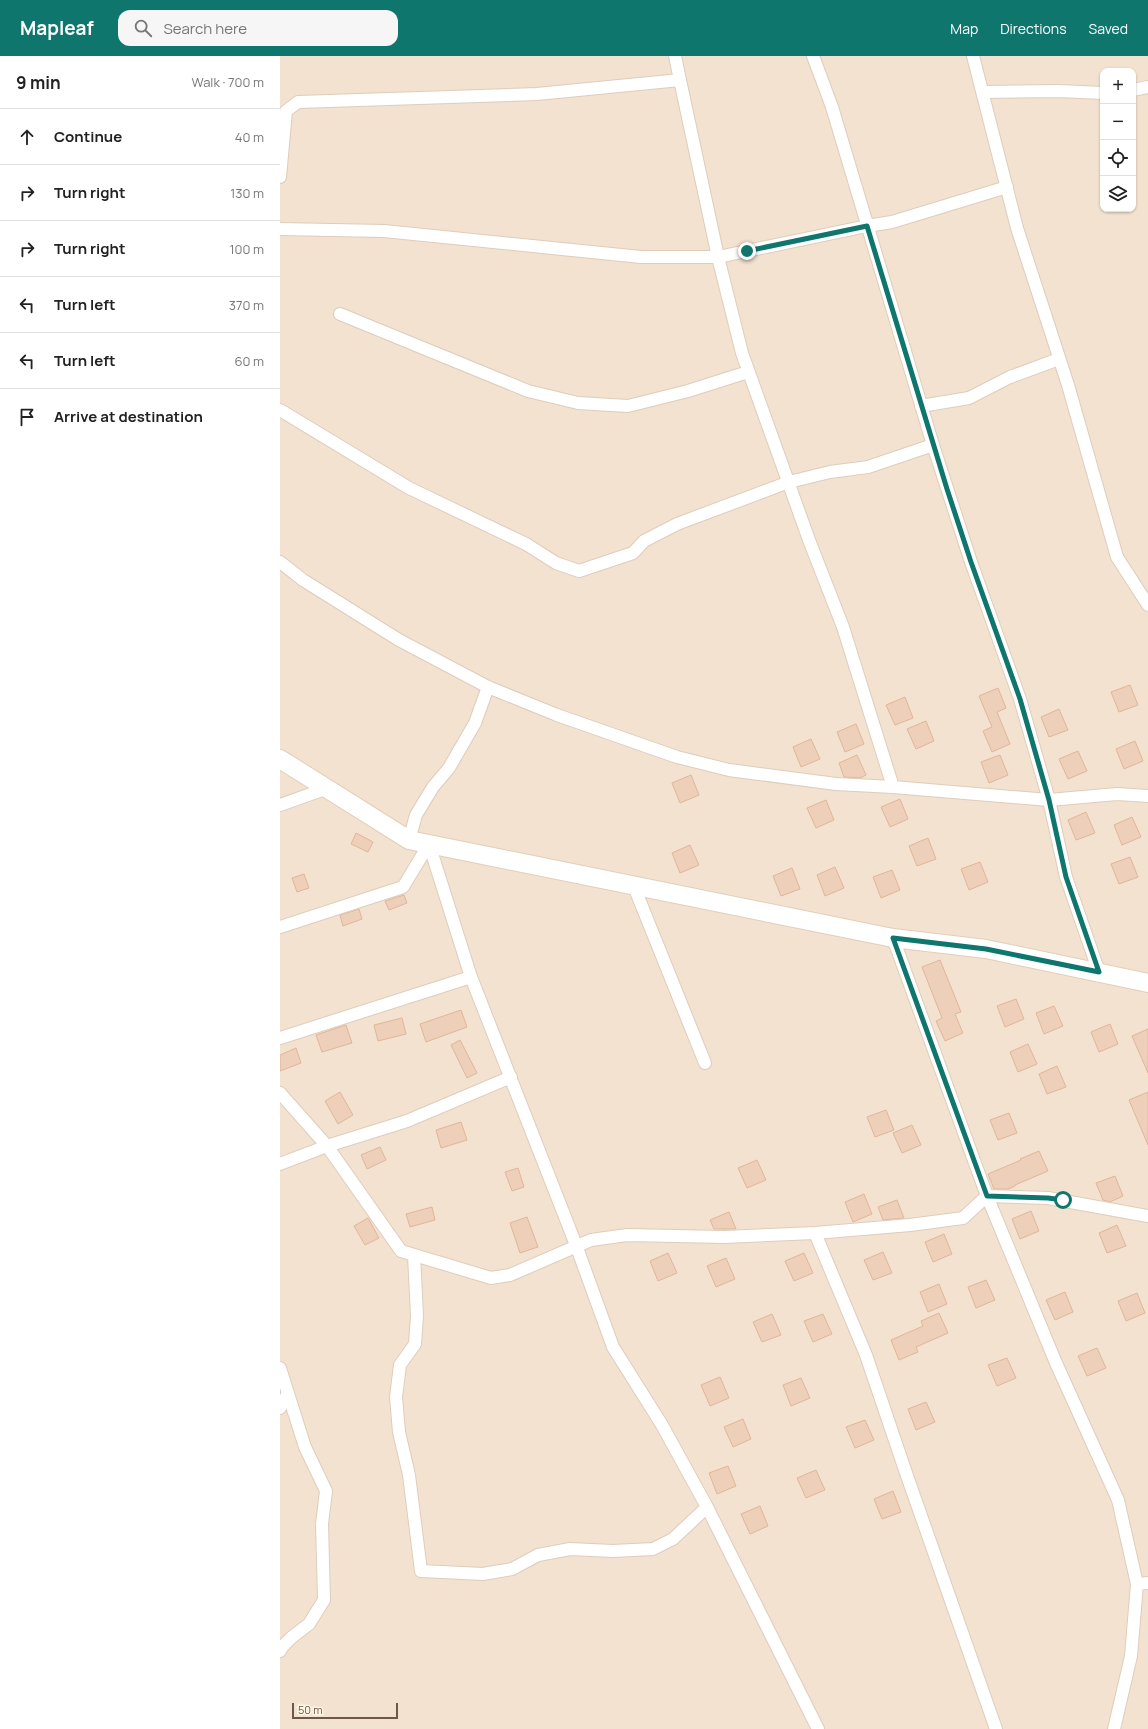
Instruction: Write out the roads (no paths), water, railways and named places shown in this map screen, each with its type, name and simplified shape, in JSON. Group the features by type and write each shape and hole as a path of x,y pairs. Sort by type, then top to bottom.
{"street":[{"path":"675,56 718,257 742,353 809,540 843,627 893,787"},
{"path":"814,56 832,107 933,445 971,562 1020,699 1049,800 1066,877 1099,972"},
{"path":"973,56 1017,228 1059,359 1117,557 1148,605"},
{"path":"280,177 286,111 298,102 537,94 680,80"},
{"path":"1136,89 1148,87"},
{"path":"983,92 1058,91 1100,93"},
{"path":"280,229 384,231 641,257 718,257 892,222 1007,187"},
{"path":"340,314 528,390 578,403 628,406 688,391 748,372"},
{"path":"921,406 969,398 1010,377 1059,359"},
{"path":"280,410 410,488 526,544 556,563 579,571 633,553 644,541 677,524 789,482 830,472 868,468 933,445"},
{"path":"280,562 303,580 399,640 488,687 557,715 677,757 729,770 836,784 893,787 1049,800 1117,794 1148,796"},
{"path":"1138,589 1148,597"},
{"path":"409,840 416,815 433,787 449,768 475,723 488,687"},
{"path":"280,759 325,789 409,840 633,884 893,938 986,949 1148,983"},
{"path":"280,805 325,789"},
{"path":"280,927 403,887 428,844"},
{"path":"428,844 471,977 576,1245 613,1347 662,1425 707,1507 818,1729"},
{"path":"633,884 705,1063"},
{"path":"893,938 987,1196 1056,1363 1118,1500 1143,1584 1132,1656 1114,1729"},
{"path":"280,1038 471,977"},
{"path":"280,1164 327,1146 407,1121 511,1077"},
{"path":"280,1093 327,1146 401,1251 491,1278 510,1275 576,1245 591,1240 627,1235 724,1237 815,1233 963,1218 987,1196 1048,1198 1148,1216"},
{"path":"815,1233 866,1355 996,1729"},
{"path":"414,1256 417,1316 415,1344 400,1365 396,1397 399,1432 409,1475 421,1571 483,1574 512,1569 538,1556 570,1549 613,1551 653,1549 673,1539 707,1507"},
{"path":"280,1368 304,1447 326,1491 322,1524 324,1600 309,1624 282,1646 280,1651"},
{"path":"280,1408 287,1395"}]}
